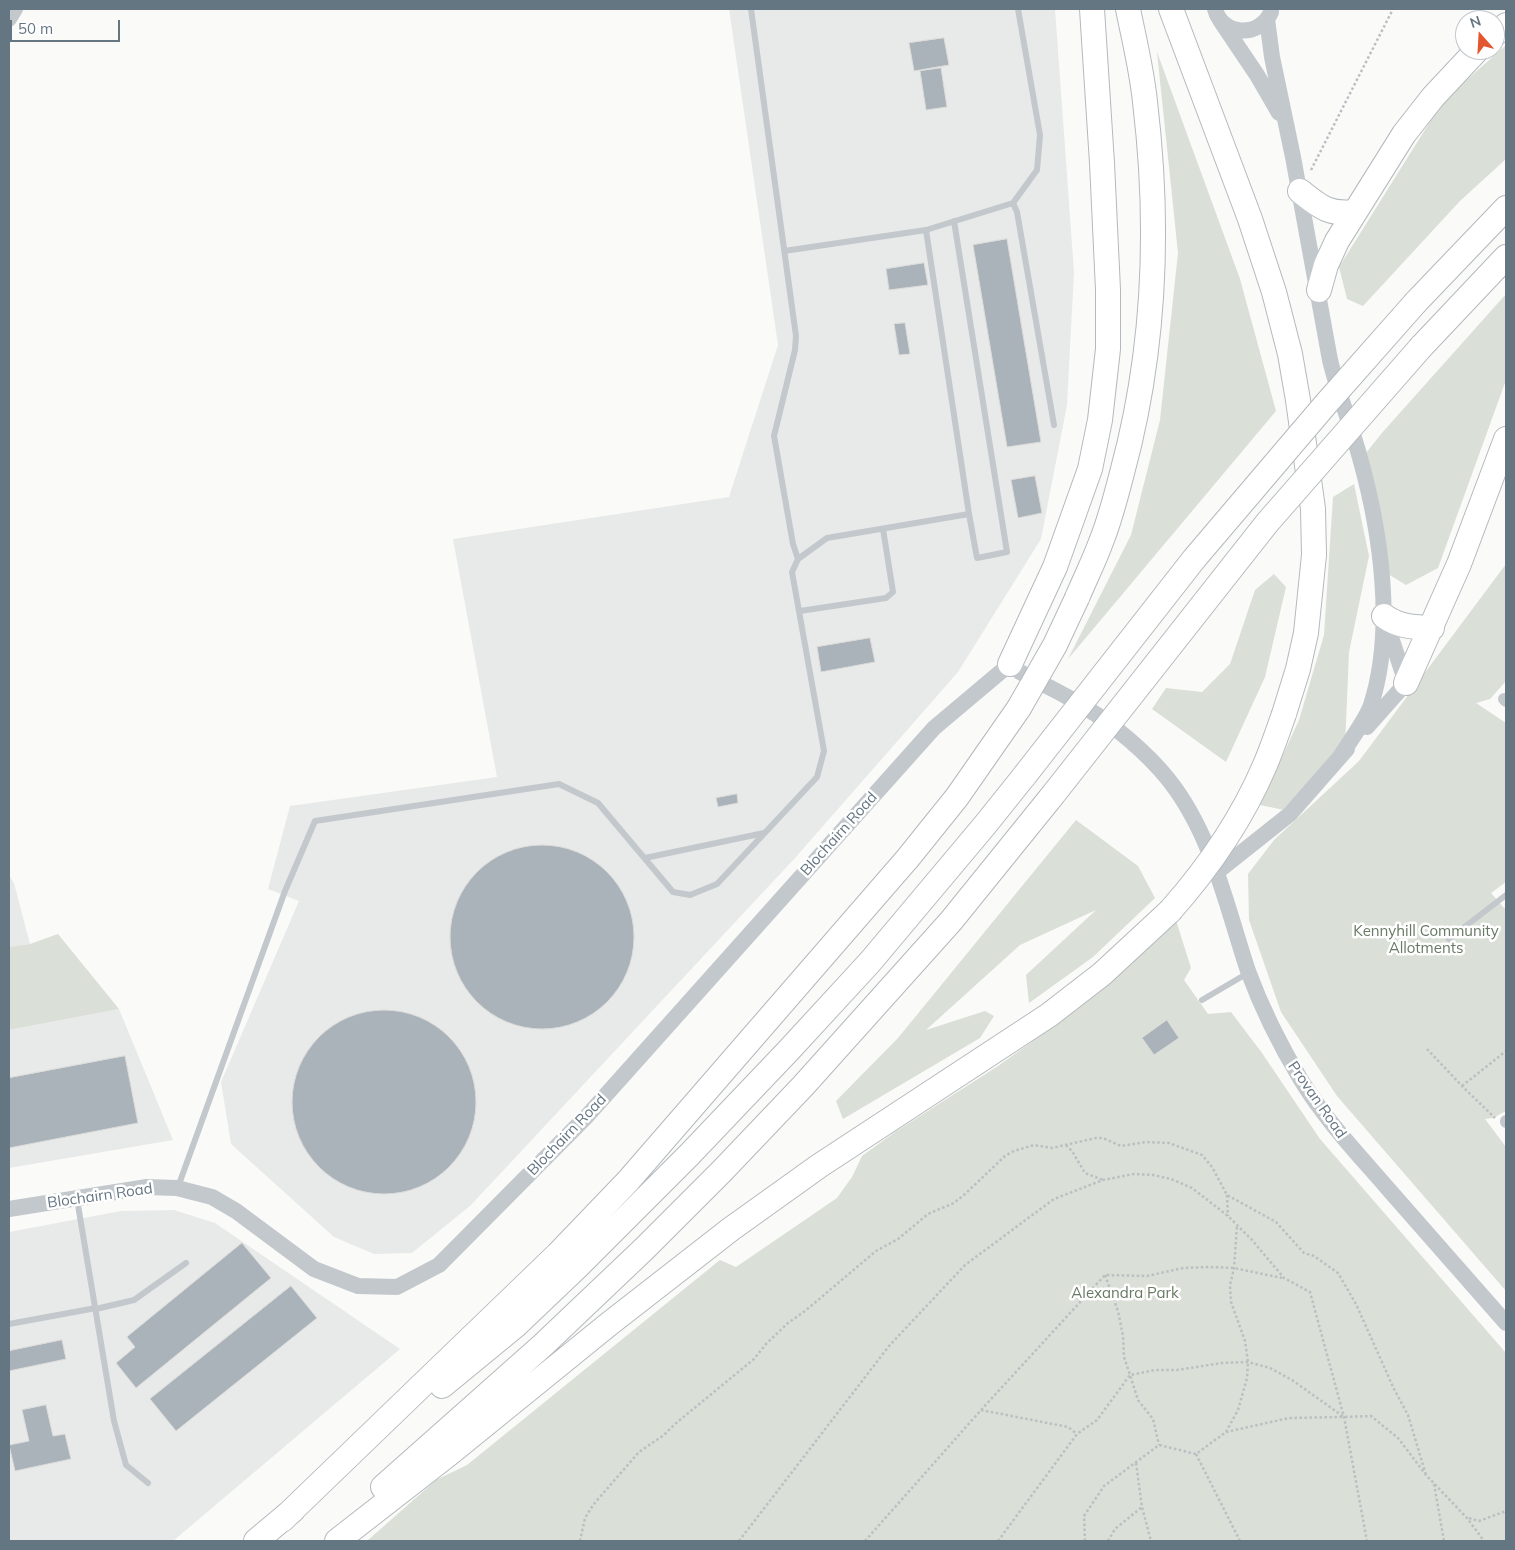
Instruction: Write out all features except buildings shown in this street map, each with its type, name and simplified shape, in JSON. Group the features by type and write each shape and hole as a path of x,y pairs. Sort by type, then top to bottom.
{"highway":[{"path":"1010,664 1055,567 1090,469 1100,420 1108,349 1108,290 1092,9"},
{"path":"282,1520 537,1274 628,1181 908,858 957,797 1019,708 1054,645 1102,541 1132,435 1141,388 1153,277 1154,223 1146,109 1128,9"},
{"path":"337,1541 450,1453 630,1307 731,1229 819,1166 1049,1014 1102,974 1170,911 1204,870 1236,821 1265,765 1298,669 1306,634 1314,555 1314,509 1290,354 1274,292 1250,219 1171,9"},
{"path":"1319,290 1326,265 1337,241 1404,134 1433,97 1468,60"},
{"path":"1300,191 1324,209 1344,213 1354,212"},
{"path":"256,1541 515,1326 634,1211 782,1057 870,962 985,825 1194,559 1325,405 1416,302 1506,208"},
{"path":"321,1541 543,1345 644,1249 803,1086 951,921 1267,523 1421,347 1506,257"},
{"path":"1406,683 1459,564 1506,439"},
{"path":"1384,616 1392,622 1401,625 1432,628"}],"street":[{"path":"9,19 15,9"},
{"path":"1218,14 1226,26 1234,30 1244,31 1254,30 1263,24 1271,12"},
{"path":"1271,12 1272,57 1300,191 1332,368 1360,460 1372,513 1380,567 1384,616 1380,665 1370,707 1340,757"},
{"path":"1218,14 1271,97 1289,141"},
{"path":"1217,872 1290,814 1406,683 1384,616"},
{"name":"Provan Road","path":"1010,664 1020,672 1087,708 1126,738 1167,778 1185,803 1201,833 1217,872 1262,1006 1283,1050 1303,1083 1335,1128 1506,1323"},
{"name":"Blochairn Road","path":"9,1210 146,1187 177,1188 212,1197 236,1211 314,1270 358,1286 397,1287 439,1265 586,1116 934,728 1010,664"}],"lane":[{"path":"751,9 796,336 795,350 774,436 793,544 798,558"},
{"path":"784,251 926,230 1013,203 1037,170 1040,135 1018,9"},
{"path":"1013,203 1017,212 1054,425"},
{"path":"926,230 977,558 1007,552 954,221"},
{"path":"177,1188 285,891 315,821 559,784 598,802 673,892 690,895 717,884 817,777 824,751 792,572 798,558 827,538 969,514"},
{"path":"800,611 886,598 893,592 883,529"},
{"path":"645,858 764,833"},
{"path":"1449,940 1506,895"},
{"path":"1202,1000 1249,972"},
{"path":"77,1198 114,1421 126,1465 148,1483"},
{"path":"9,1324 134,1300 186,1263"}],"path":[{"path":"1300,191 1393,9"},
{"path":"1428,1049 1493,1118 1506,1121"},
{"path":"1462,1086 1506,1052"},
{"path":"580,1541 584,1518 639,1452 664,1435 754,1359 776,1334 876,1251 898,1239 928,1214 954,1203 966,1194 1005,1156 1014,1151 1034,1145 1045,1148 1096,1138 1103,1138 1121,1146 1146,1142 1179,1145 1196,1152 1207,1160 1227,1195 1228,1216"},
{"path":"1066,1145 1072,1151 1085,1173 1103,1180"},
{"path":"739,1541 889,1346 965,1265 1054,1198 1103,1180 1134,1174 1153,1175 1171,1179 1192,1188 1228,1216 1284,1278"},
{"path":"1227,1195 1276,1222 1304,1252 1314,1256 1338,1273 1356,1304 1394,1389 1408,1415 1426,1475"},
{"path":"1226,1432 1238,1410 1247,1378 1248,1362 1246,1341 1231,1302 1230,1285 1234,1268 1237,1225"},
{"path":"1105,1274 1147,1276 1183,1268 1234,1268 1284,1278 1310,1292 1344,1417 1367,1541"},
{"path":"1105,1274 1118,1311 1123,1336 1124,1357 1138,1400 1153,1419 1158,1445"},
{"path":"865,1541 1105,1274"},
{"path":"998,1541 1077,1434 1097,1420 1130,1375 1155,1370 1177,1370 1222,1363 1248,1362 1270,1368 1292,1380 1344,1417"},
{"path":"981,1410 1068,1427 1077,1434"},
{"path":"1158,1445 1196,1454 1226,1432 1257,1424 1290,1418 1371,1416 1398,1438 1426,1475 1467,1518 1484,1541"},
{"path":"1084,1541 1084,1516 1104,1486 1158,1445"},
{"path":"1196,1454 1240,1541"},
{"path":"1136,1463 1142,1507 1150,1541"},
{"path":"1434,1483 1444,1541"},
{"path":"1108,1541 1115,1529 1142,1507"},
{"path":"1467,1518 1479,1520 1506,1511"}],"shaded area":[{"path":"729,9 1055,9 1074,272 1067,405 1041,539 958,672 795,858 471,1205 412,1253 374,1254 334,1237 231,1144 221,1082 299,901 268,889 290,806 497,777 453,539 729,497 778,345"},
{"path":"9,875 14,883 30,944 9,947"},
{"path":"119,1009 173,1140 9,1168 9,1030"},
{"path":"174,1210 215,1223 400,1349 173,1541 9,1541 9,1232 121,1211"}],"green space":[{"path":"1505,46 1506,159 1460,201 1363,306 1347,299 1339,267 1443,101 1489,60 1505,60"},
{"path":"1157,52 1240,279 1276,411 1068,659 1131,535 1160,420 1178,253"},
{"path":"1506,294 1506,380 1438,568 1406,585 1388,574 1366,453"},
{"path":"1354,484 1369,556 1349,652 1345,746 1284,810 1260,805 1299,720 1324,635 1333,497"},
{"name":"Kennyhill Community Allotments","path":"1506,564 1506,681 1490,699 1476,703 1506,723 1506,882 1491,893 1504,908 1506,907 1506,1111 1493,1118 1485,1119 1506,1147 1506,1291 1337,1096 1281,1012 1249,920 1248,874 1274,840 1359,761"},
{"path":"1274,574 1286,587 1265,677 1226,762 1152,709 1166,688 1202,692 1230,664 1255,590"},
{"path":"1076,820 1138,866 1155,898 1093,957 1029,1003 1026,975 1096,910 1020,945 926,1030 985,1011 994,1016 980,1038 843,1119 836,1101 898,1038"},
{"name":"Alexandra Park","path":"1175,917 1191,968 1184,980 1208,1014 1231,1012 1262,1053 1320,1139 1506,1353 1506,1541 367,1541 436,1480 467,1465 720,1260 736,1267 837,1198 852,1177 862,1156 895,1132 998,1066 1079,1008"},
{"path":"58,934 119,1009 9,1030 9,947 30,944"}]}
